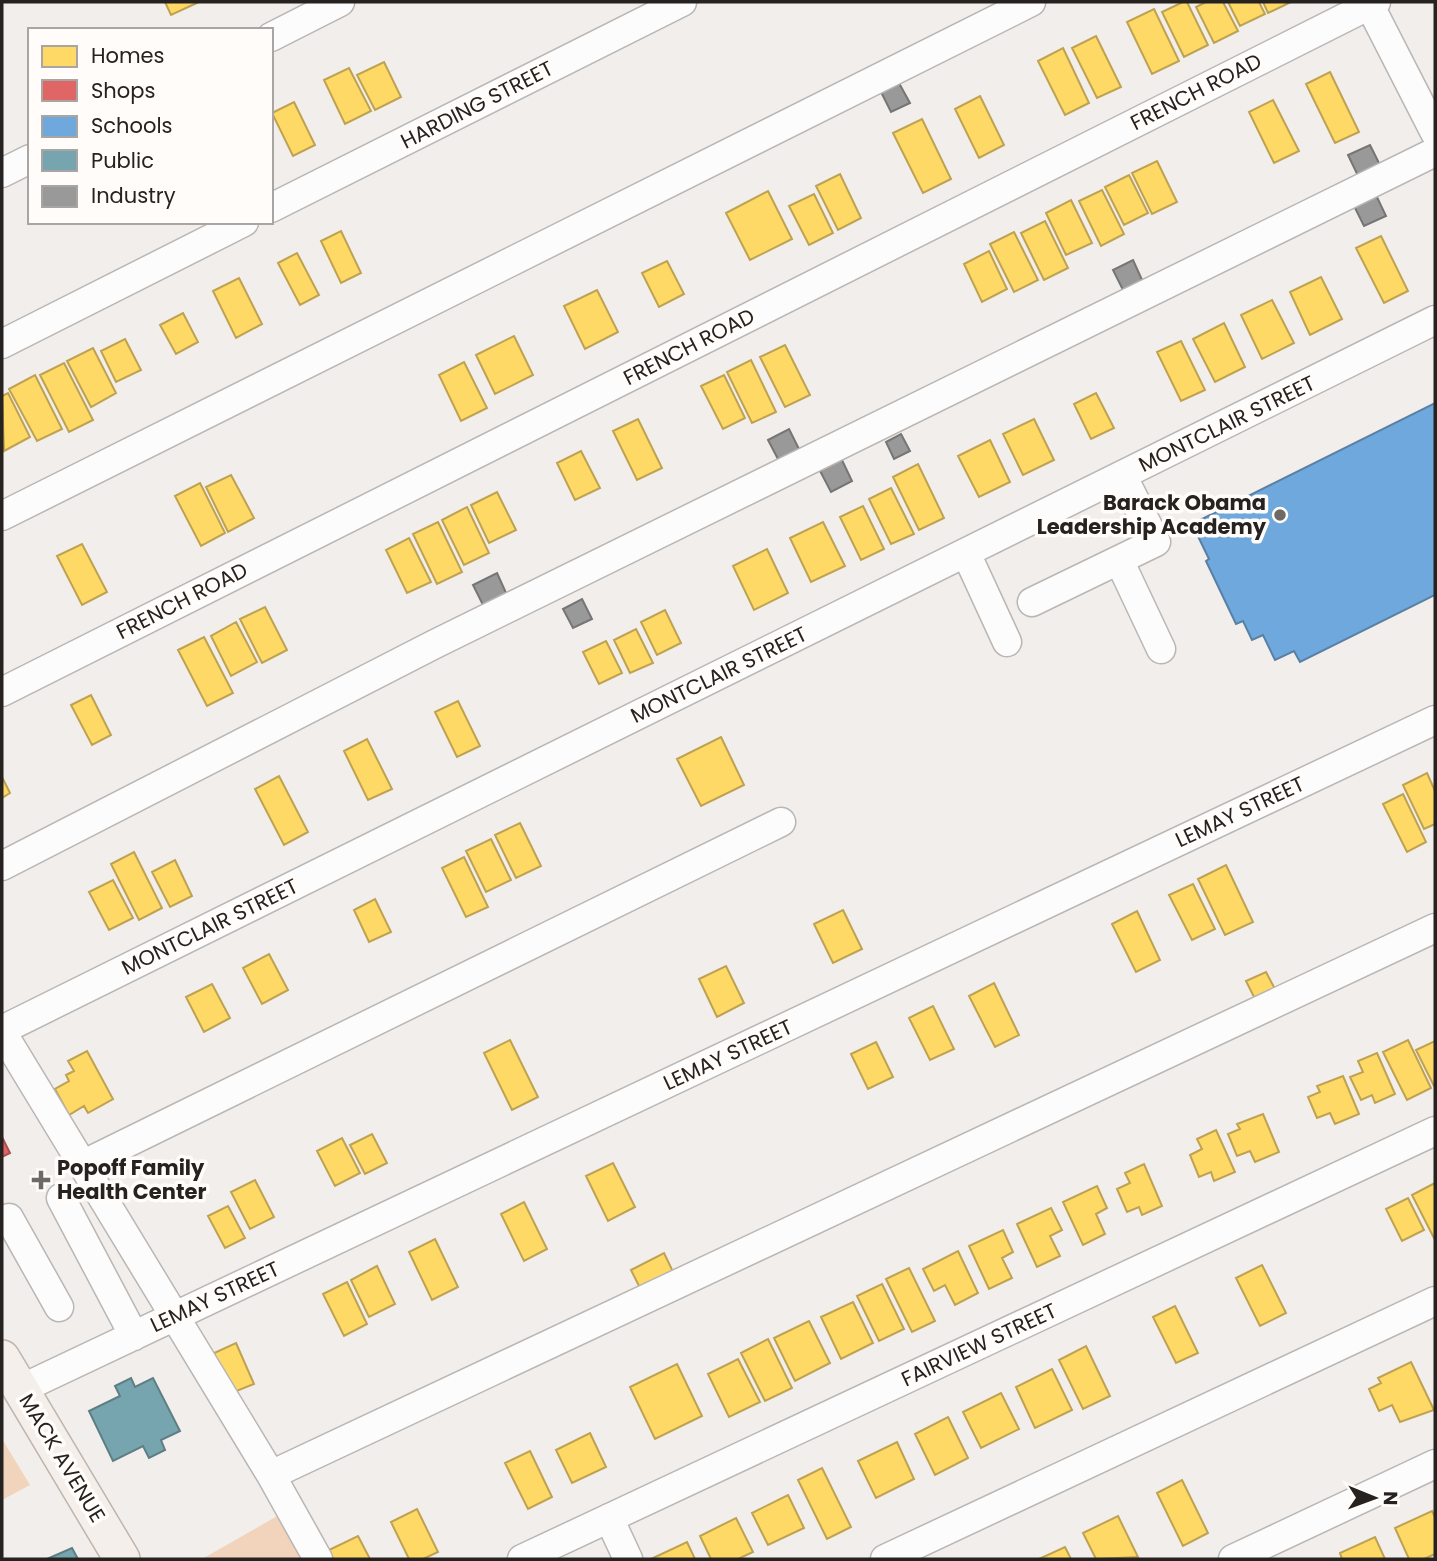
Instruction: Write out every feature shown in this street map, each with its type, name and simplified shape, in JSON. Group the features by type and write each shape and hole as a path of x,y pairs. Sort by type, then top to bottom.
{"main road":[{"name":"MACK AVENUE","path":"2,1357 122,1559"}],"street":[{"path":"273,36 340,2"},
{"name":"HARDING STREET","path":"273,207 682,2"},
{"path":"2,516 1031,2"},
{"path":"1371,3 1435,133"},
{"name":"FRENCH ROAD","path":"2,691 1371,3"},
{"path":"2,866 435,644 1435,152"},
{"path":"2,173 28,160"},
{"path":"2,344 240,224"},
{"name":"MONTCLAIR STREET","path":"2,1031 1435,320"},
{"path":"1032,602 1156,542 1122,475"},
{"path":"966,553 1007,642"},
{"path":"1119,560 1161,649"},
{"name":"LEMAY STREET","path":"20,1389 1435,720"},
{"path":"82,1166 781,822"},
{"path":"271,1475 1435,928"},
{"path":"2,1031 271,1475 318,1559"},
{"name":"FAIRVIEW STREET","path":"522,1559 1435,1132"},
{"path":"61,1198 134,1336"},
{"path":"2,1222 9,1218 59,1307"},
{"path":"885,1559 1435,1301"},
{"path":"1233,1559 1435,1464"},
{"path":"609,1518 628,1559"}],"shaded area":[{"path":"2,1439 30,1485 2,1500"},
{"path":"279,1515 304,1559 202,1559"}],"building: Homes":[{"path":"165,2 199,2 171,15"},
{"path":"1187,2 1208,45 1184,57 1162,12"},
{"path":"1206,2 1223,2 1238,31 1214,43 1196,7"},
{"path":"1228,2 1259,2 1265,14 1240,26"},
{"path":"1263,2 1291,2 1268,13"},
{"path":"1154,9 1179,61 1152,74 1127,22"},
{"path":"1096,36 1121,87 1097,98 1072,48"},
{"path":"1063,48 1089,103 1065,115 1038,61"},
{"path":"384,62 401,97 375,110 357,75"},
{"path":"349,68 371,111 345,124 324,80"},
{"path":"1330,72 1359,132 1335,143 1306,84"},
{"path":"980,96 1004,145 979,158 955,109"},
{"path":"1273,100 1299,151 1274,163 1249,112"},
{"path":"294,102 315,145 293,156 273,112"},
{"path":"922,119 951,179 923,193 893,133"},
{"path":"1157,161 1177,202 1152,214 1132,173"},
{"path":"840,174 861,218 838,230 816,186"},
{"path":"1129,175 1148,213 1124,225 1105,187"},
{"path":"1102,190 1124,234 1101,246 1079,201"},
{"path":"768,191 792,239 750,260 726,213"},
{"path":"814,194 833,233 809,245 789,206"},
{"path":"1071,200 1092,243 1066,255 1046,213"},
{"path":"1045,221 1068,268 1044,280 1021,233"},
{"path":"341,231 361,273 341,283 321,241"},
{"path":"1014,232 1038,280 1014,292 990,244"},
{"path":"1381,236 1408,291 1384,303 1356,248"},
{"path":"989,251 1007,289 982,302 964,264"},
{"path":"297,253 319,295 300,305 278,263"},
{"path":"667,261 684,294 659,307 642,273"},
{"path":"1321,277 1342,319 1310,335 1290,292"},
{"path":"239,278 262,324 236,338 213,291"},
{"path":"597,290 618,332 585,349 564,306"},
{"path":"1272,300 1294,343 1262,359 1241,315"},
{"path":"183,313 198,342 176,354 160,325"},
{"path":"1224,323 1245,367 1215,382 1193,339"},
{"path":"514,336 533,375 495,394 476,355"},
{"path":"125,339 141,370 116,382 101,351"},
{"path":"1181,341 1205,390 1181,401 1157,352"},
{"path":"785,345 810,395 785,407 760,357"},
{"path":"93,348 116,393 91,407 67,361"},
{"path":"751,360 776,412 752,423 727,372"},
{"path":"464,362 487,408 461,421 439,375"},
{"path":"64,363 93,420 69,432 40,375"},
{"path":"35,375 62,429 37,441 9,389"},
{"path":"724,375 745,418 723,429 701,386"},
{"path":"8,393 30,437 4,451 2,396"},
{"path":"1096,393 1114,428 1091,439 1074,404"},
{"path":"638,419 662,468 637,480 613,431"},
{"path":"1034,419 1054,460 1023,475 1003,434"},
{"path":"990,440 1010,482 979,497 958,456"},
{"path":"581,451 600,488 575,500 557,463"},
{"path":"918,464 944,518 919,530 893,477"},
{"path":"231,475 254,518 228,532 206,487"},
{"path":"200,483 225,533 201,546 175,496"},
{"path":"891,488 914,534 891,544 869,499"},
{"path":"497,492 516,530 489,543 471,505"},
{"path":"863,506 884,549 861,560 840,517"},
{"path":"467,507 489,553 464,565 442,520"},
{"path":"438,522 462,572 437,584 413,534"},
{"path":"823,522 845,566 811,582 790,538"},
{"path":"409,538 431,582 407,593 386,550"},
{"path":"82,544 107,592 82,605 57,556"},
{"path":"767,549 788,593 754,610 733,566"},
{"path":"265,607 287,650 262,663 240,619"},
{"path":"665,610 681,643 657,655 641,622"},
{"path":"236,622 257,662 231,676 211,636"},
{"path":"636,629 653,663 630,673 614,640"},
{"path":"204,637 233,693 207,706 178,650"},
{"path":"606,641 622,673 599,684 583,652"},
{"path":"91,695 111,735 92,745 71,705"},
{"path":"458,701 480,746 457,757 435,712"},
{"path":"721,737 744,785 701,806 677,759"},
{"path":"367,739 392,789 368,800 344,751"},
{"path":"1427,773 1435,791 1435,824 1424,829 1403,785"},
{"path":"279,776 308,832 284,845 255,789"},
{"path":"2,777 10,793 2,798"},
{"path":"1403,794 1426,842 1407,852 1383,804"},
{"path":"520,823 541,866 516,878 495,835"},
{"path":"491,839 511,880 486,892 466,851"},
{"path":"134,852 162,908 139,920 111,864"},
{"path":"464,857 488,907 466,917 442,868"},
{"path":"175,860 192,896 170,907 152,872"},
{"path":"1226,865 1253,922 1225,935 1198,879"},
{"path":"113,880 133,918 109,930 89,892"},
{"path":"1193,884 1215,929 1192,940 1169,895"},
{"path":"375,899 391,932 369,942 354,910"},
{"path":"843,910 862,949 833,963 814,924"},
{"path":"1137,911 1160,960 1136,972 1112,924"},
{"path":"269,954 288,990 262,1004 243,968"},
{"path":"726,966 744,1003 717,1017 699,979"},
{"path":"1266,972 1275,989 1255,999 1246,981"},
{"path":"994,983 1019,1035 995,1047 969,996"},
{"path":"212,984 230,1018 204,1032 186,997"},
{"path":"933,1006 954,1049 930,1060 909,1018"},
{"path":"510,1040 538,1097 512,1110 484,1053"},
{"path":"1408,1040 1431,1088 1407,1100 1383,1052"},
{"path":"1435,1041 1435,1086 1434,1086 1416,1050"},
{"path":"876,1042 893,1077 868,1089 851,1054"},
{"path":"87,1051 113,1099 88,1113 84,1106 69,1115 55,1089 69,1081 66,1075 74,1071 68,1061"},
{"path":"1377,1053 1395,1094 1375,1103 1372,1095 1361,1100 1350,1077 1363,1072 1358,1061"},
{"path":"1343,1076 1359,1114 1335,1124 1330,1113 1317,1118 1308,1097 1320,1092 1317,1086"},
{"path":"1263,1114 1279,1152 1255,1162 1250,1151 1237,1156 1228,1134 1240,1129 1237,1124"},
{"path":"1216,1130 1235,1172 1214,1181 1211,1172 1199,1177 1190,1155 1202,1149 1197,1139"},
{"path":"372,1134 387,1163 365,1174 350,1145"},
{"path":"342,1138 360,1173 335,1186 317,1151"},
{"path":"613,1163 635,1207 608,1221 586,1176"},
{"path":"1144,1164 1162,1206 1142,1215 1139,1207 1127,1212 1117,1189 1130,1183 1125,1173"},
{"path":"255,1180 274,1217 250,1229 231,1192"},
{"path":"1435,1183 1435,1240 1412,1195"},
{"path":"1097,1186 1107,1208 1096,1214 1105,1234 1083,1245 1063,1202"},
{"path":"1408,1198 1424,1230 1402,1241 1386,1209"},
{"path":"524,1202 547,1249 524,1261 501,1214"},
{"path":"228,1206 245,1238 225,1248 208,1216"},
{"path":"1051,1208 1062,1230 1050,1236 1060,1256 1037,1267 1017,1224"},
{"path":"1003,1230 1013,1252 1002,1258 1012,1278 989,1289 969,1246"},
{"path":"435,1239 458,1287 432,1300 409,1252"},
{"path":"958,1251 978,1293 955,1305 945,1285 934,1291 923,1269"},
{"path":"664,1253 675,1276 642,1292 631,1270"},
{"path":"1262,1265 1286,1313 1260,1326 1236,1278"},
{"path":"377,1266 395,1304 369,1317 351,1280"},
{"path":"909,1268 935,1321 912,1332 886,1279"},
{"path":"347,1282 367,1324 344,1336 323,1294"},
{"path":"882,1284 904,1329 879,1341 857,1296"},
{"path":"853,1302 873,1343 841,1359 821,1317"},
{"path":"1175,1306 1198,1353 1176,1363 1153,1317"},
{"path":"809,1321 830,1363 795,1381 774,1338"},
{"path":"768,1339 792,1388 765,1401 741,1353"},
{"path":"236,1343 254,1384 229,1394 212,1354"},
{"path":"1086,1346 1110,1396 1083,1409 1059,1360"},
{"path":"738,1359 760,1402 729,1417 708,1374"},
{"path":"1411,1362 1434,1410 1400,1422 1392,1405 1379,1411 1369,1389 1381,1383 1378,1378"},
{"path":"677,1364 702,1416 655,1439 630,1387"},
{"path":"1052,1369 1072,1410 1035,1428 1016,1387"},
{"path":"1001,1393 1019,1429 981,1448 963,1412"},
{"path":"948,1417 968,1458 935,1475 915,1434"},
{"path":"590,1433 606,1467 572,1483 556,1450"},
{"path":"897,1442 914,1479 876,1498 858,1461"},
{"path":"530,1451 552,1497 528,1509 505,1463"},
{"path":"822,1468 851,1527 827,1539 798,1480"},
{"path":"1182,1480 1208,1533 1183,1546 1157,1493"},
{"path":"788,1495 804,1528 768,1545 752,1513"},
{"path":"417,1509 438,1552 423,1559 409,1559 391,1522"},
{"path":"1432,1511 1435,1517 1435,1554 1424,1559 1409,1559 1395,1528"},
{"path":"1118,1516 1138,1557 1096,1559 1083,1533"},
{"path":"736,1518 753,1552 738,1559 711,1559 700,1536"},
{"path":"358,1536 370,1559 333,1559 329,1550"},
{"path":"1375,1537 1385,1559 1342,1559 1340,1553"},
{"path":"687,1542 695,1559 651,1559"},
{"path":"1065,1547 1071,1559 1039,1559"}],"building: Shops":[{"path":"2,1137 10,1153 2,1157"}],"building: Schools":[{"path":"1435,403 1435,595 1300,662 1294,651 1275,660 1263,635 1252,640 1243,621 1236,624 1192,524"}],"building: Public":[{"path":"131,1378 135,1387 153,1378 180,1431 161,1440 165,1450 149,1458 143,1446 113,1461 89,1411 120,1396 115,1386"},
{"path":"72,1548 78,1559 47,1559"}],"building: Industry":[{"path":"899,83 910,103 891,112 881,92"},
{"path":"1370,145 1381,167 1359,178 1348,155"},
{"path":"1375,193 1386,216 1364,226 1353,204"},
{"path":"1133,260 1143,282 1124,292 1113,270"},
{"path":"789,429 801,453 780,463 768,440"},
{"path":"901,434 910,451 894,459 886,442"},
{"path":"841,458 852,481 831,492 819,469"},
{"path":"497,573 507,595 484,607 473,585"},
{"path":"582,599 592,619 573,628 563,609"}],"place":[{"name":"Barack Obama Leadership Academy","path":"1280,515"},
{"name":"Popoff Family Health Center","path":"41,1180"}]}
